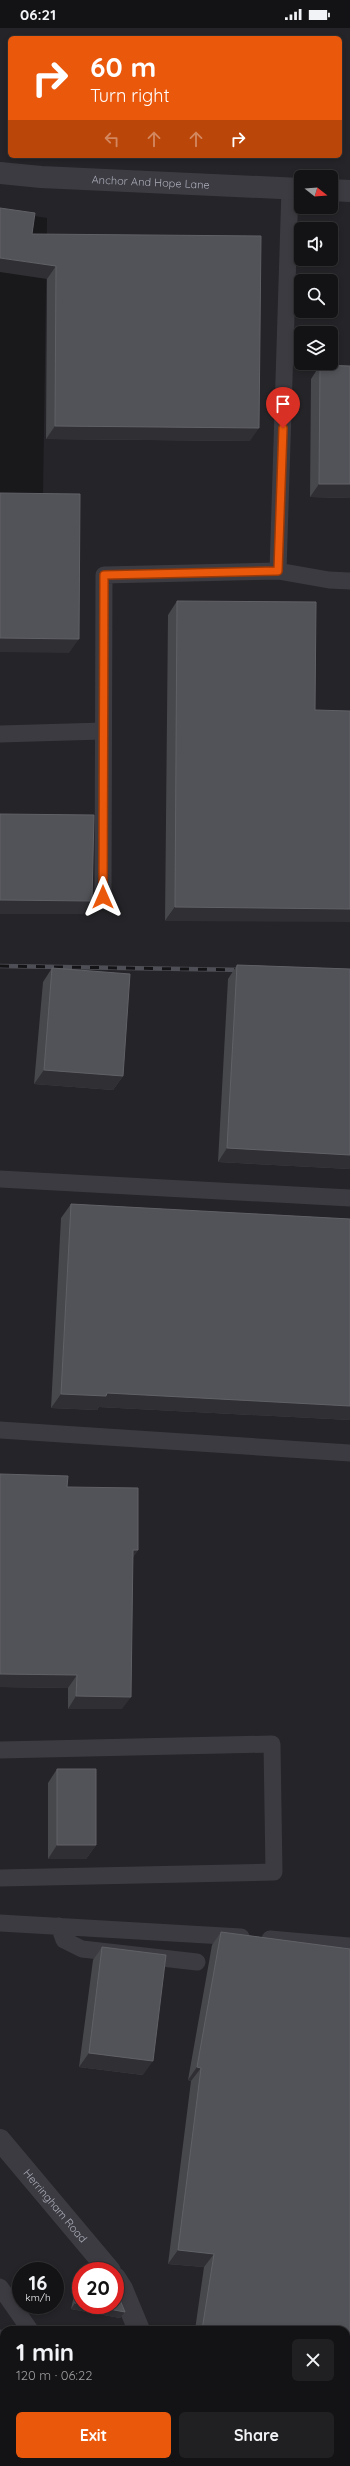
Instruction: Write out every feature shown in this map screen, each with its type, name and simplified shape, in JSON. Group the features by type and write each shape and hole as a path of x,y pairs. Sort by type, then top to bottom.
{"street":[{"name":"Anchor And Hope Lane","path":"0,173 42,177 294,188"},
{"path":"338,190 350,191"},
{"name":"Herringham Road","path":"0,2140 102,2262"},
{"path":"124,2294 137,2326"}],"lane":[{"path":"278,571 295,214"},
{"path":"103,897 104,575 278,571 330,580 350,580"},
{"path":"0,734 103,732"},
{"path":"0,1179 350,1198"},
{"path":"0,1430 350,1453"},
{"path":"0,1750 272,1744 274,1872 0,1878"},
{"path":"0,1923 164,1931 350,1946"},
{"path":"59,1926 64,1940 72,1946 82,1949 197,1962"},
{"path":"0,2287 27,2326"}],"shaded area":[{"path":"0,28 350,28 350,2326 0,2326 0,495 43,494 47,218 0,211"}],"building":[{"path":"0,208 35,213 32,234 261,236 259,428 55,426 56,266 0,258"},
{"path":"338,366 350,366 350,484 319,484 320,370 338,370"},
{"path":"0,493 80,494 79,639 0,638"},
{"path":"177,601 316,602 315,710 350,711 350,909 175,907"},
{"path":"0,814 94,815 92,901 0,900"},
{"path":"237,965 350,969 350,1155 227,1148"},
{"path":"52,968 130,974 123,1076 44,1070"},
{"path":"71,1204 350,1219 350,1406 107,1393 106,1396 61,1394"},
{"path":"0,1474 68,1476 67,1487 138,1488 138,1550 133,1550 131,1697 76,1696 77,1675 0,1674"},
{"path":"57,1769 96,1769 96,1845 57,1845"},
{"path":"221,1932 350,1949 350,2326 203,2326 214,2254 178,2250 201,2068 197,2067"},
{"path":"102,1947 166,1955 153,2061 89,2053"}],"railway":[{"path":"0,966 246,970"}],"route":[{"path":"103,897 104,575 278,571 283,428"}]}
